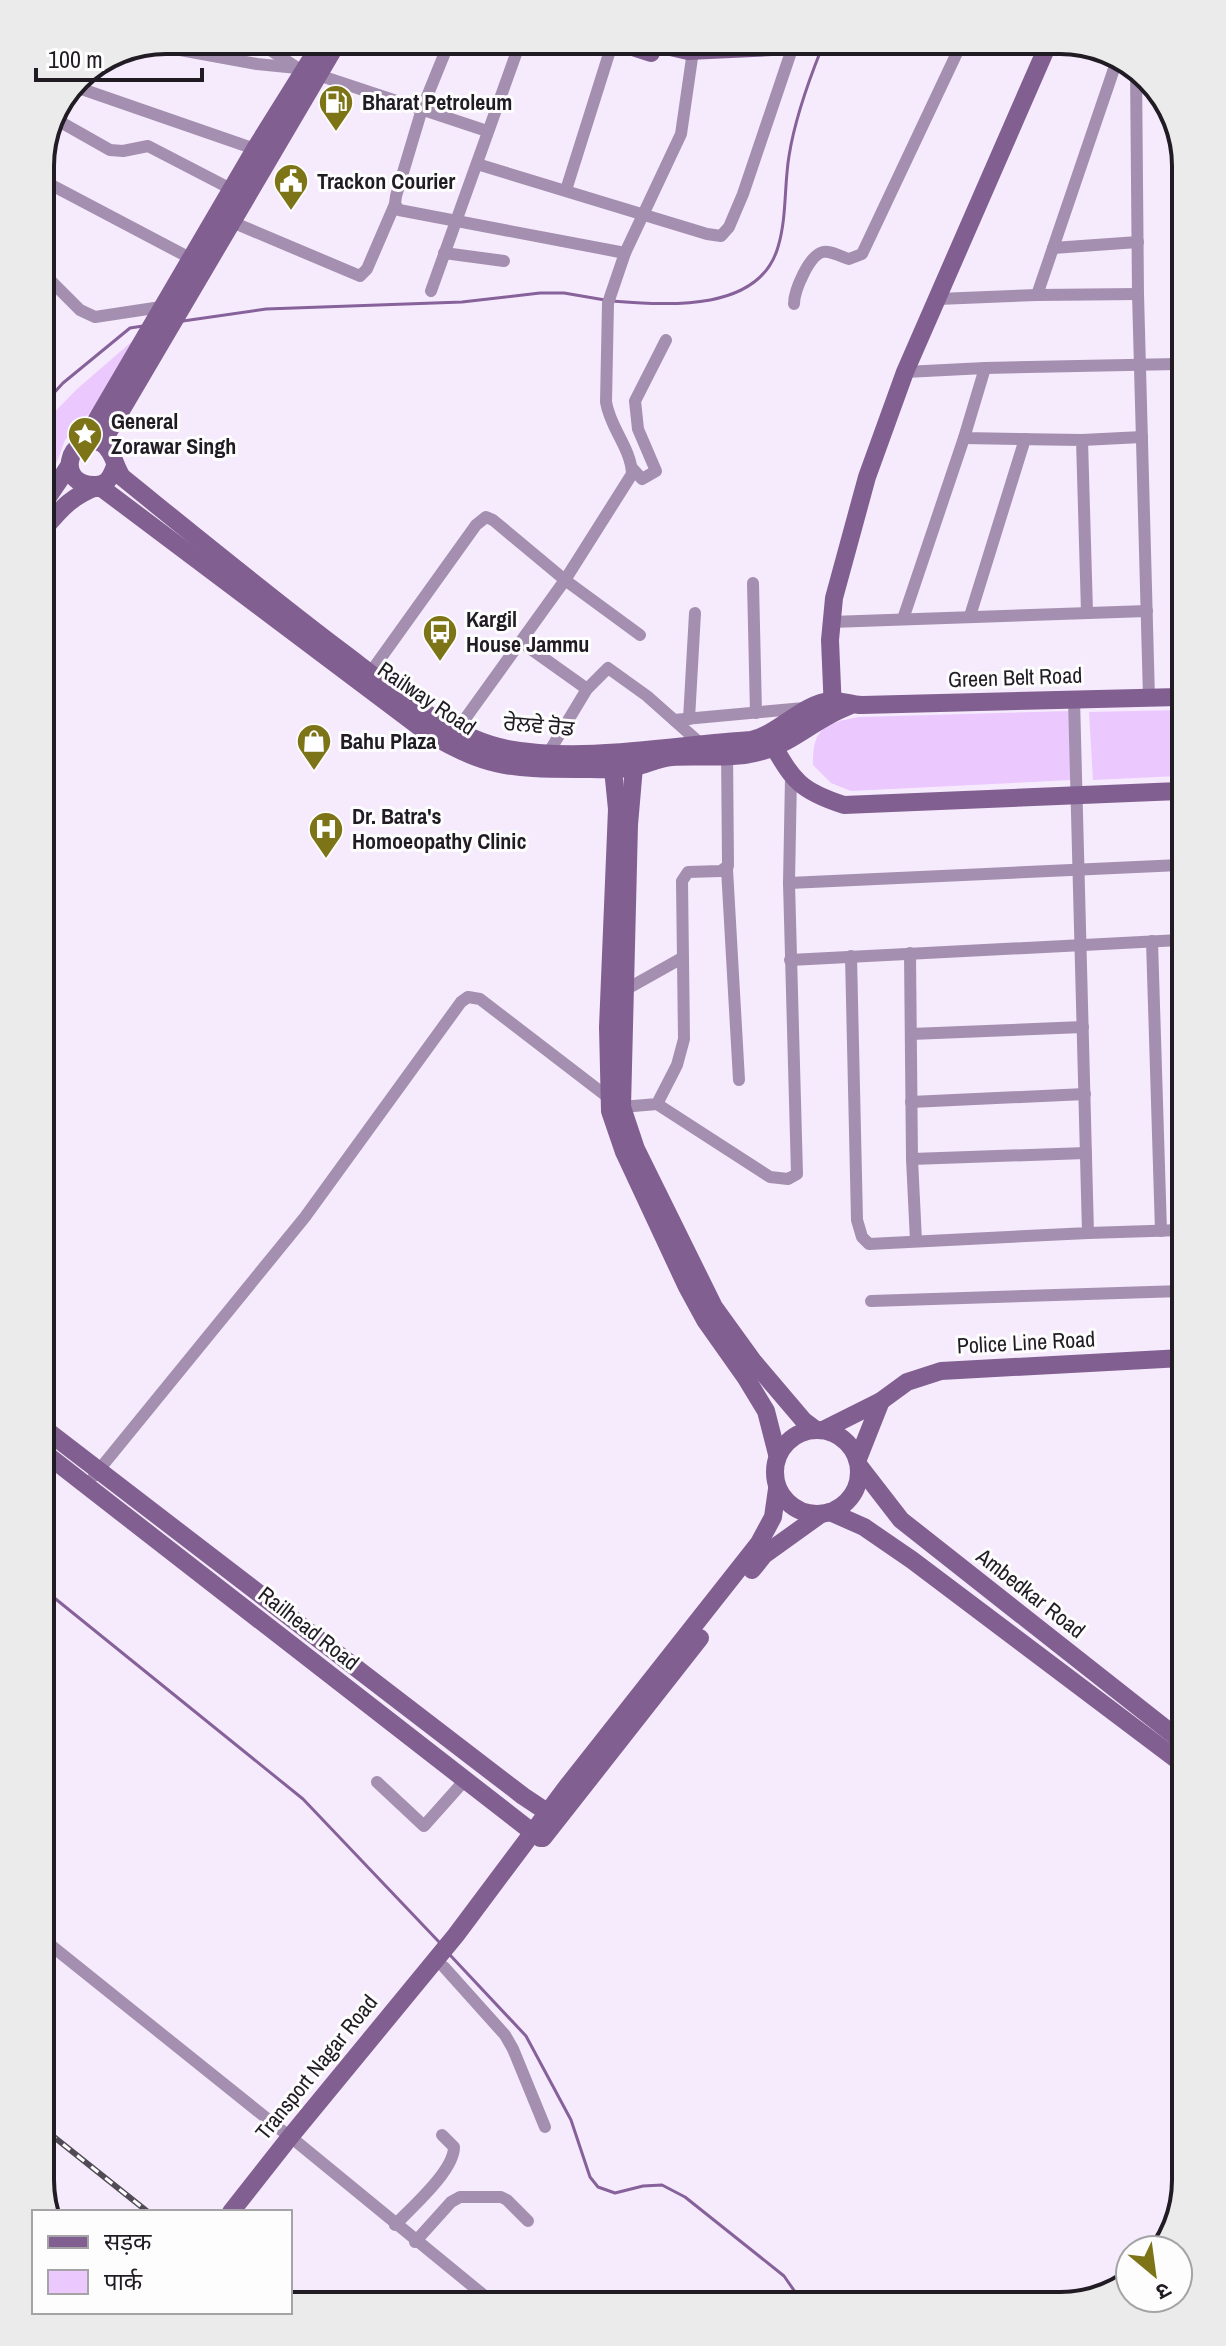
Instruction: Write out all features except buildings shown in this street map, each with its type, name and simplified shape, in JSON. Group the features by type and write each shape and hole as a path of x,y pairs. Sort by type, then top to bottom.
{"main road":[{"path":"54,488 315,54"},
{"path":"102,443 232,222 305,71 324,54"},
{"path":"656,54 665,57 678,54"},
{"path":"1044,54 905,372 854,518 831,622 839,706 811,708 776,738 801,772 798,783 818,797 844,805 1172,791"},
{"path":"54,517 80,492 99,486 111,477 115,466 114,456 102,443 83,443"},
{"path":"69,466 77,482 99,486"},
{"name":"ਰੇਲਵੇ ਰੋਡ","path":"115,466 122,477 370,673 457,730 497,746 612,761"},
{"name":"Railway Road","path":"99,486 425,731 451,747 500,766 523,769 727,749 751,754 839,706"},
{"name":"Green Belt Road","path":"839,706 1172,697"},
{"path":"553,1816 569,1784 759,1543 773,1517 777,1454 766,1411 705,1320 687,1287 624,1152 610,1111 616,1102 625,990 629,825 636,759 701,744 727,749"},
{"path":"612,761 617,809 608,1027 616,1102 714,1307 753,1361 804,1421 843,1437 855,1450 859,1463"},
{"name":"Police Line Road","path":"820,1430 881,1401 907,1382 941,1371 1172,1359"},
{"path":"456,1940 764,1555 825,1513 845,1504 856,1489 859,1463 881,1401"},
{"path":"777,1454 787,1440 803,1431 820,1430"},
{"name":"Railhead Road","path":"54,1438 93,1477 538,1836"},
{"name":"Railhead Road","path":"54,1458 93,1477 553,1816"},
{"name":"Ambedkar Road","path":"859,1463 901,1520 1172,1734"},
{"path":"777,1489 785,1501 797,1510 825,1513 864,1527 1172,1756"},
{"path":"523,1796 569,1784"},
{"path":"512,1816 519,1850"},
{"path":"456,1940 519,1850 538,1836"},
{"name":"Transport Nagar Road","path":"233,2210 444,1961 456,1940"},
{"path":"243,2210 294,2140"}],"street":[{"path":"202,54 305,71 487,131"},
{"path":"278,54 305,71"},
{"path":"232,222 360,276 367,269 395,204 422,109 444,54"},
{"path":"431,291 516,54"},
{"path":"566,190 608,54"},
{"path":"666,340 635,401 638,429 655,468 649,475 640,478 632,468 606,402 609,300 625,253 681,134 691,54"},
{"path":"477,164 715,236 725,233 743,194 783,54"},
{"path":"794,304 796,288 815,256 827,252 849,259 862,254 956,54"},
{"path":"1037,295 1114,68"},
{"path":"1136,84 1138,294 1149,698"},
{"path":"85,90 255,149"},
{"path":"63,123 110,150 148,146 231,189"},
{"path":"54,186 190,258"},
{"path":"395,204 399,210 625,253"},
{"path":"1053,248 1138,242"},
{"path":"444,253 504,261"},
{"path":"54,291 95,317 159,311"},
{"path":"938,299 1138,294"},
{"path":"905,372 1172,364"},
{"path":"903,619 985,368"},
{"path":"964,438 1082,440 1142,437"},
{"path":"970,616 1025,439"},
{"path":"1082,440 1087,612"},
{"path":"457,730 565,580 626,488 632,468"},
{"path":"370,673 446,564 476,525 486,517 640,635"},
{"path":"753,583 756,713"},
{"path":"831,622 1147,611"},
{"path":"689,719 695,613"},
{"path":"521,642 587,689"},
{"path":"549,752 587,689 603,670 611,668 701,744"},
{"path":"1074,699 1088,1233"},
{"path":"674,720 811,708"},
{"path":"727,749 727,869 739,1080"},
{"path":"93,1477 305,1217 461,1002 468,997 480,999 616,1102 657,1104 770,1177 781,1179 795,1176 798,1168 789,883 798,783"},
{"path":"789,883 1172,865"},
{"path":"657,1104 674,1074 682,1050 683,876 688,872 727,869"},
{"path":"790,960 1172,940"},
{"path":"1152,941 1161,1231"},
{"path":"910,953 916,1241"},
{"path":"851,956 859,1230 869,1244 1172,1230"},
{"path":"625,990 682,958"},
{"path":"911,1034 1083,1027"},
{"path":"911,1102 1085,1094"},
{"path":"912,1159 1086,1153"},
{"path":"871,1301 1172,1291"},
{"path":"377,1782 426,1826 465,1780"},
{"path":"54,1948 479,2292"},
{"path":"444,1961 505,2035 545,2127"},
{"path":"395,2225 443,2173 451,2160 454,2147 442,2135"},
{"path":"415,2242 451,2202 460,2197 501,2197 516,2207 528,2221"}],"green space":[{"path":"143,332 103,398 65,440 54,470 54,413"},
{"path":"1172,710 1172,776 1093,780 1089,712"},
{"path":"1071,711 1071,780 851,791 831,783 813,765 818,735 829,725 847,719"}],"waterway":[{"path":"612,301 658,304 708,300 732,294 752,284 768,268 781,236 787,167 794,130 820,54"},
{"path":"183,321 266,309 462,302 540,293 564,293 605,300"},
{"path":"54,393 130,328 143,326"},
{"path":"54,1598 303,1799 440,1943"},
{"path":"450,1955 526,2036 571,2120 590,2177 598,2187 615,2193 662,2185 685,2197 784,2276 795,2292"}],"railway":[{"path":"54,2137 145,2210"}],"place":[{"name":"Bharat Petroleum","path":"336,133"},
{"name":"Trackon Courier","path":"291,212"},
{"name":"General Zorawar Singh","path":"85,465"},
{"name":"Kargil House Jammu","path":"440,663"},
{"name":"Bahu Plaza","path":"314,772"},
{"name":"Dr. Batra's Homoeopathy Clinic","path":"326,860"}]}
